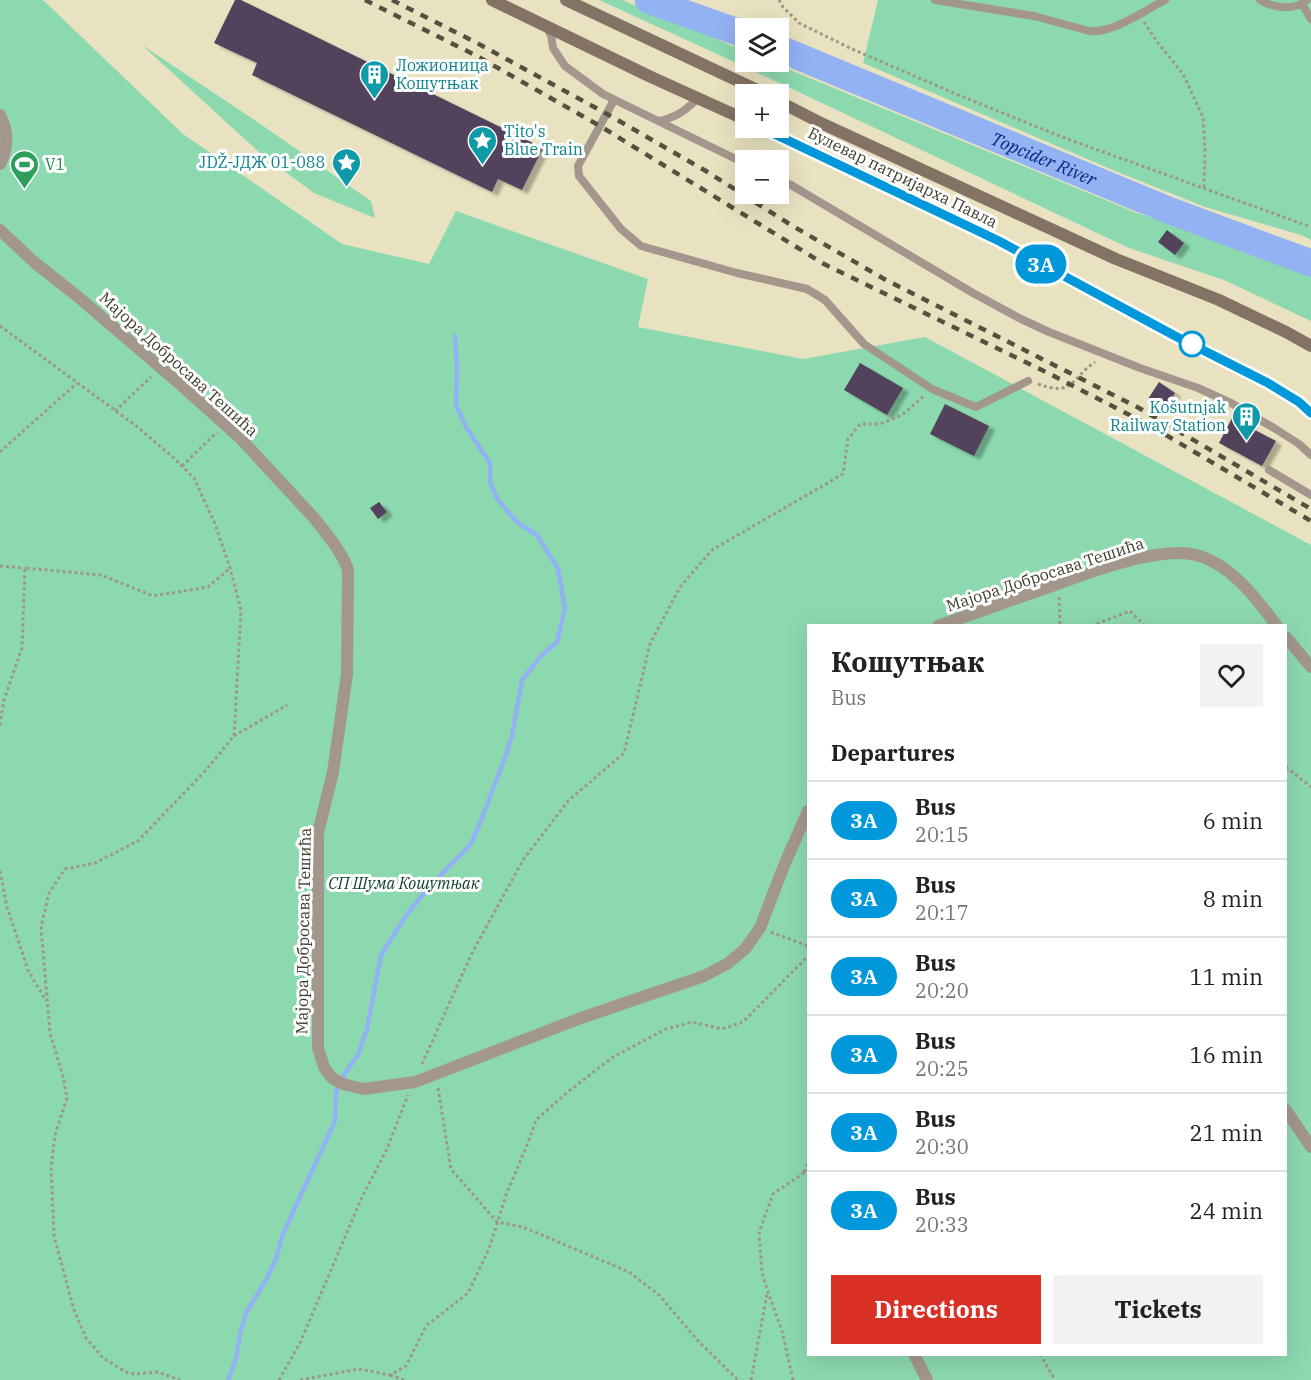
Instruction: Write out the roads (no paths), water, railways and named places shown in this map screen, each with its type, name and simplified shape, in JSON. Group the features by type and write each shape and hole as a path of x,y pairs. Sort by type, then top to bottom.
{"main road":[{"path":"492,0 735,115"},
{"path":"566,0 745,84"},
{"name":"Булевар патријарха Павла","path":"789,106 1116,260 1219,300 1311,346"},
{"name":"Булевар патријарха Павла","path":"783,138 999,241 1177,337 1238,367 1305,404 1311,413"},
{"path":"1286,332 1311,335"}],"street":[{"path":"0,115 6,133 7,146 0,164"},
{"name":"Мајора Добросава Тешића","path":"0,230 47,273 225,424 315,519 335,545 348,570 347,674 333,772 318,833 318,1048 324,1067 338,1081 363,1089 415,1082 581,1018 704,976 727,964 745,950 760,928 807,813"},
{"name":"Мајора Добросава Тешића","path":"944,624 1090,573 1141,558 1170,553 1196,555 1214,562 1250,591 1275,624"},
{"path":"1287,638 1311,667"},
{"path":"1287,1111 1311,1147"},
{"path":"915,1356 927,1380"}],"lane":[{"path":"935,0 1034,16 1096,32 1113,28 1165,0"},
{"path":"1260,0 1271,6 1281,7 1291,7 1305,2 1311,19"},
{"path":"546,26 553,48 565,66 603,94 735,159"},
{"path":"659,121 684,112 698,98"},
{"path":"614,100 578,166 579,176 621,229 641,246 737,273 807,289 825,300 864,344 932,389 976,407 1028,381"},
{"path":"789,184 972,293 1049,332 1198,388 1231,403 1299,444 1311,455"},
{"path":"1269,470 1311,495"}],"waterway":[{"name":"Topcider River","path":"648,0 735,31"},
{"name":"Topcider River","path":"789,53 1168,210 1311,263"},
{"path":"228,1380 236,1359 246,1313 276,1259 283,1234 335,1121 336,1092 345,1073 358,1055 367,1029 381,955 405,917 427,889 471,844 512,736 522,680 541,656 557,642 565,609 558,569 537,535 517,522 498,500 490,483 490,463 466,427 456,405 455,336"}],"railway":[{"path":"365,0 475,55 600,126 824,264 1149,425 1311,521"},
{"path":"392,0 477,43 607,114 886,280 1139,408 1311,509"}],"place":[{"name":"Ложионица Кошутњак","path":"375,100"},
{"name":"Tito's Blue Train","path":"483,166"},
{"name":"JDŽ-JДЖ 01-088","path":"346,188"},
{"name":"V1","path":"24,190"},
{"name":"Košutnjak Railway Station","path":"1247,442"}],"park label":[{"name":"СП Шума Кошутњак","path":"404,883"}]}
